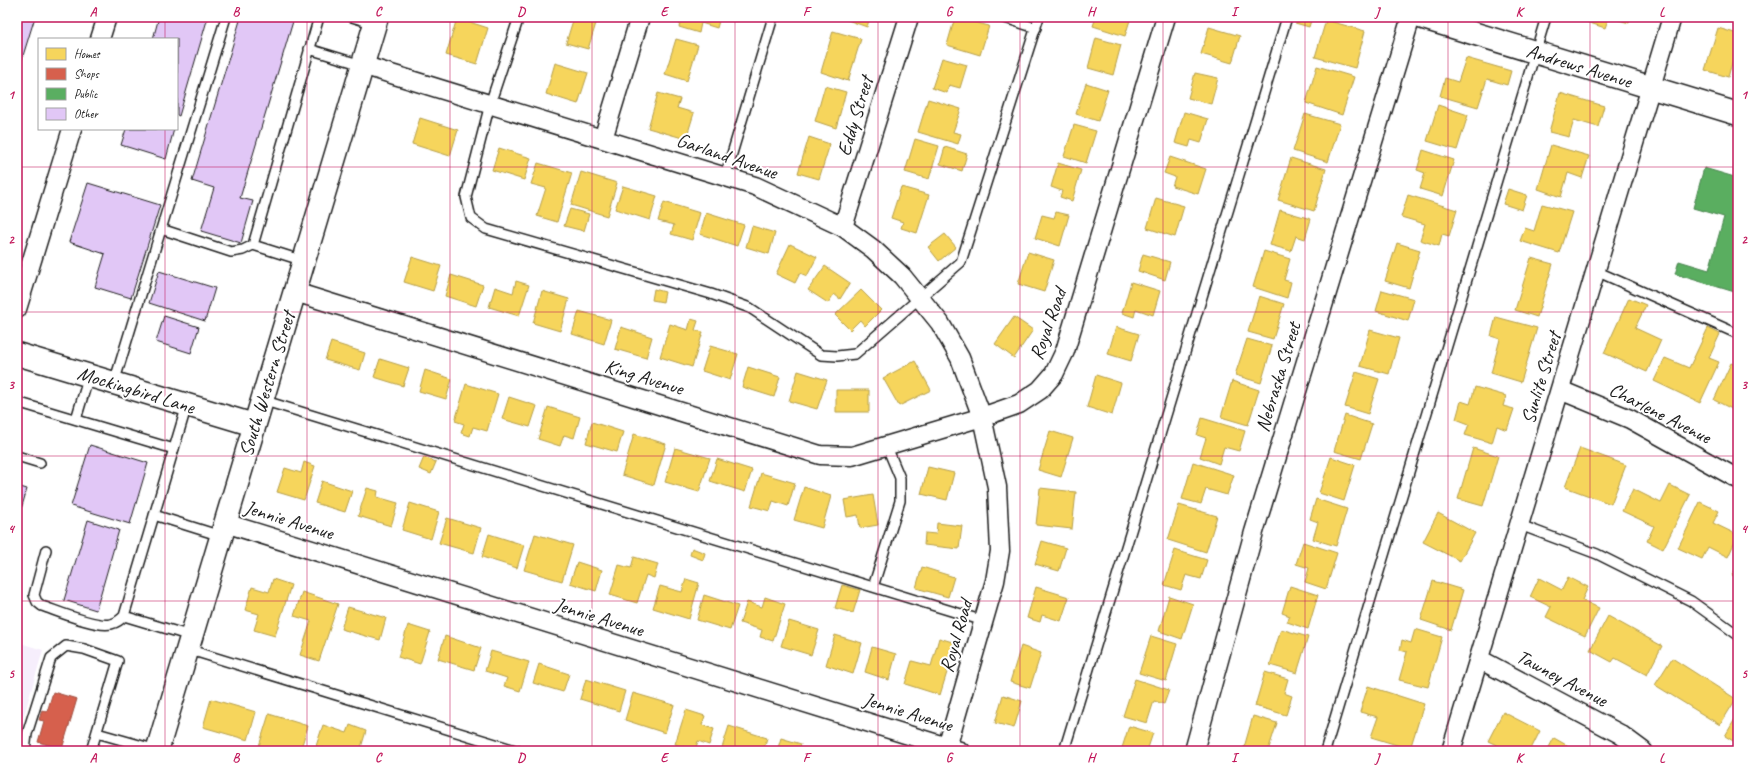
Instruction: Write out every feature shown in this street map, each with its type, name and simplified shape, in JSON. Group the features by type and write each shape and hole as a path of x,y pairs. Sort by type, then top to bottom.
{"main road":[{"name":"Andrews Avenue","path":"1420,17 1738,114"},
{"name":"South Western Street","path":"157,750 376,20"},
{"name":"Mockingbird Lane","path":"18,357 114,383 254,425"}],"street":[{"path":"100,38 107,17"},
{"path":"603,139 640,17"},
{"name":"Eddy Street","path":"843,227 909,17"},
{"name":"Royal Road","path":"951,750 995,581 1000,551 997,487 982,417 1019,404 1040,390 1054,374 1065,351 1166,17"},
{"name":"Nebraska Street","path":"1194,751 1254,532 1411,17"},
{"name":"Sunlite Street","path":"1452,751 1672,17"},
{"name":"Garland Avenue","path":"362,65 755,186 843,227 873,248 902,276 940,323 960,358 982,417"},
{"path":"17,309 72,130"},
{"name":"King Avenue","path":"295,292 820,455 852,456 982,417"},
{"name":"Charlene Avenue","path":"1560,390 1630,419 1738,479"},
{"name":"Jennie Avenue","path":"223,529 951,750"},
{"name":"Tawney Avenue","path":"1479,659 1624,736 1643,751"}],"lane":[{"path":"114,383 226,17"},
{"path":"253,245 319,17"},
{"path":"352,17 376,20"},
{"path":"519,17 490,104 466,197 471,218 486,229 711,294 750,308 820,355 838,356 856,354 961,262 1040,17"},
{"path":"725,177 773,17"},
{"path":"1002,17 1036,28"},
{"path":"1064,751 1287,17"},
{"path":"1325,751 1546,17"},
{"path":"309,49 362,65"},
{"path":"161,228 231,252 243,250 253,245 304,261"},
{"path":"1596,271 1738,334"},
{"path":"76,419 89,376"},
{"path":"262,400 984,621"},
{"path":"17,402 174,449"},
{"path":"46,550 34,595 37,602 42,606 99,624 110,625 119,622 124,616 187,405"},
{"path":"873,587 900,501 900,478 887,446"},
{"path":"17,456 40,463"},
{"path":"154,515 223,529"},
{"path":"1520,525 1597,554 1691,601 1738,635"},
{"path":"124,616 189,643 518,751"},
{"path":"25,751 27,734 50,658 66,646 84,649 118,661 91,751"},
{"path":"97,733 157,750"}],"shaded area":[{"path":"17,642 43,650 17,739"}],"building: Homes":[{"path":"574,17 598,17 588,49 566,43"},
{"path":"682,17 720,17 717,28 701,23 699,33 679,27"},
{"path":"839,17 870,17 867,27"},
{"path":"955,17 989,26 980,55 947,45"},
{"path":"1096,17 1131,17 1125,36 1093,26"},
{"path":"1230,17 1245,17 1244,21"},
{"path":"1297,17 1312,17 1309,27 1295,23"},
{"path":"1589,17 1609,17 1605,28 1587,22"},
{"path":"1609,17 1631,17 1629,23"},
{"path":"1738,17 1738,22 1725,18"},
{"path":"457,18 488,28 477,64 446,55"},
{"path":"1326,20 1365,31 1355,68 1315,57"},
{"path":"1209,27 1240,36 1232,63 1201,54"},
{"path":"1718,28 1738,34 1738,54 1735,53 1728,77 1705,70"},
{"path":"833,31 861,39 848,81 821,72"},
{"path":"1096,38 1121,45 1113,75 1088,68"},
{"path":"676,39 698,45 687,81 665,74"},
{"path":"942,58 967,65 960,88 949,85 947,93 932,88"},
{"path":"1466,58 1511,71 1507,85 1487,79 1478,107 1440,96 1445,78 1458,82"},
{"path":"555,63 588,73 578,104 546,94"},
{"path":"1317,66 1354,77 1342,115 1306,103"},
{"path":"1195,73 1218,78 1211,104 1188,98"},
{"path":"1086,83 1108,90 1098,121 1076,114"},
{"path":"825,86 846,92 836,128 815,121"},
{"path":"658,93 680,99 677,108 694,113 686,139 648,128"},
{"path":"1560,93 1604,106 1598,127 1574,120 1569,137 1549,132"},
{"path":"928,99 961,109 953,132 961,134 958,144 918,132"},
{"path":"1438,105 1468,115 1457,150 1427,141"},
{"path":"1184,112 1208,119 1201,143 1191,140 1189,147 1175,143"},
{"path":"1305,114 1340,124 1328,162 1293,151"},
{"path":"420,118 458,130 450,156 412,144"},
{"path":"1074,125 1096,131 1086,163 1064,156"},
{"path":"809,137 830,144 819,179 798,173"},
{"path":"915,139 939,146 929,179 905,172"},
{"path":"1551,145 1589,156 1582,178 1568,173 1561,197 1538,189"},
{"path":"945,147 967,154 962,171 940,164"},
{"path":"499,148 531,158 524,180 492,170"},
{"path":"1423,150 1454,160 1443,196 1420,189 1425,173 1417,170"},
{"path":"1170,157 1206,169 1198,194 1172,186 1175,177 1164,173"},
{"path":"1291,158 1326,169 1314,211 1278,200"},
{"path":"538,163 572,173 557,222 537,216 546,188 531,184"},
{"path":"1058,163 1081,170 1072,201 1060,197 1062,191 1051,187"},
{"path":"581,172 617,183 607,216 571,205"},
{"path":"623,186 657,196 650,220 615,209"},
{"path":"901,187 929,195 917,233 901,228 903,222 891,218"},
{"path":"1508,189 1527,195 1522,210 1503,204"},
{"path":"1408,195 1457,210 1449,236 1442,234 1439,246 1420,240 1425,224 1401,217"},
{"path":"1156,198 1184,206 1175,237 1147,228"},
{"path":"664,202 700,213 692,240 671,234 674,225 658,221"},
{"path":"1542,204 1572,212 1559,253 1520,241 1525,228 1534,231"},
{"path":"570,209 589,214 584,231 564,226"},
{"path":"1280,210 1311,219 1305,239 1296,236 1291,251 1270,245"},
{"path":"1056,212 1069,215 1060,246 1035,238 1042,215 1054,218"},
{"path":"706,213 744,225 737,246 700,234"},
{"path":"752,226 775,233 769,254 746,247"},
{"path":"945,234 956,247 939,261 928,247"},
{"path":"1397,243 1420,250 1409,288 1385,281"},
{"path":"790,244 817,257 807,276 800,273 795,283 776,274"},
{"path":"1264,251 1290,259 1284,280 1291,282 1287,298 1253,287"},
{"path":"1028,252 1054,260 1044,292 1018,284"},
{"path":"1143,254 1170,262 1165,280 1138,271"},
{"path":"412,257 441,266 433,291 404,282"},
{"path":"1531,258 1553,264 1537,317 1515,310"},
{"path":"825,266 850,283 840,299 834,294 828,303 808,290"},
{"path":"451,275 483,285 476,306 445,296"},
{"path":"516,281 529,285 519,316 489,307 495,287 513,293"},
{"path":"1131,282 1160,291 1153,315 1136,309 1134,317 1122,313"},
{"path":"654,289 665,292 663,302 652,300"},
{"path":"861,290 881,310 865,326 860,320 850,330 835,315"},
{"path":"1382,290 1414,299 1408,321 1376,311"},
{"path":"542,291 569,299 560,331 533,323"},
{"path":"1259,296 1284,304 1273,339 1248,332"},
{"path":"1629,298 1646,305 1635,328 1661,340 1647,372 1604,353"},
{"path":"579,311 611,320 604,344 572,334"},
{"path":"1014,317 1033,330 1014,358 995,344"},
{"path":"1496,317 1537,328 1521,382 1491,373 1500,339 1491,336"},
{"path":"691,319 698,321 695,330 703,332 692,367 660,357 670,324 688,330"},
{"path":"621,327 652,337 646,358 615,349"},
{"path":"1116,327 1139,334 1131,361 1108,354"},
{"path":"1708,328 1720,334 1709,358 1719,362 1700,403 1654,381 1665,358 1689,368"},
{"path":"1370,330 1399,338 1389,374 1360,366"},
{"path":"1247,339 1272,346 1261,383 1235,375"},
{"path":"331,342 365,353 360,370 325,360"},
{"path":"710,346 738,354 730,380 702,371"},
{"path":"380,359 409,368 403,386 374,377"},
{"path":"915,361 931,390 899,406 883,378"},
{"path":"1731,363 1738,366 1738,412 1714,400"},
{"path":"748,367 780,377 774,397 742,387"},
{"path":"425,370 452,379 446,399 419,391"},
{"path":"798,371 827,380 817,409 789,401"},
{"path":"1356,372 1379,379 1368,414 1345,407"},
{"path":"1096,375 1121,383 1112,415 1087,407"},
{"path":"1232,381 1259,390 1248,425 1221,417"},
{"path":"466,384 498,394 487,431 473,427 470,436 461,433 464,424 455,421"},
{"path":"1475,387 1506,396 1503,406 1514,409 1507,430 1497,426 1492,443 1465,435 1469,424 1456,419 1461,401 1470,404"},
{"path":"836,390 869,390 869,412 836,412"},
{"path":"509,397 537,406 530,427 502,419"},
{"path":"548,407 580,417 574,438 564,435 560,446 538,439"},
{"path":"1345,415 1372,424 1361,459 1334,451"},
{"path":"1202,418 1245,431 1239,451 1224,447 1219,464 1200,457 1206,438 1197,435"},
{"path":"592,422 623,432 617,452 586,443"},
{"path":"1050,431 1073,438 1061,477 1038,470"},
{"path":"634,434 666,444 654,485 622,475"},
{"path":"675,448 710,458 699,492 665,482"},
{"path":"1473,448 1498,456 1483,506 1458,499"},
{"path":"1580,448 1626,465 1611,504 1565,487"},
{"path":"424,457 436,462 431,474 419,469"},
{"path":"1331,457 1355,465 1344,501 1319,493"},
{"path":"717,459 752,470 745,492 710,481"},
{"path":"304,462 315,466 304,500 277,492 285,468 301,473"},
{"path":"1193,462 1234,475 1227,495 1206,489 1201,504 1182,499"},
{"path":"928,467 954,473 947,500 921,494"},
{"path":"761,473 795,483 788,506 773,501 770,511 751,506"},
{"path":"322,481 352,491 345,512 315,503"},
{"path":"1670,485 1690,495 1663,549 1647,541 1654,526 1622,511 1633,489 1661,503"},
{"path":"804,487 831,496 822,528 794,520"},
{"path":"367,488 378,491 377,497 398,503 391,526 358,516"},
{"path":"1040,488 1076,492 1072,529 1036,525"},
{"path":"873,495 878,525 860,528 858,515 847,517 844,500"},
{"path":"1316,499 1347,509 1336,546 1313,539 1318,522 1310,519"},
{"path":"1700,502 1719,511 1713,523 1738,535 1728,557 1708,547 1702,559 1678,548"},
{"path":"410,503 439,512 431,539 402,530"},
{"path":"1179,505 1217,516 1206,552 1168,540"},
{"path":"1438,513 1475,533 1460,561 1423,542"},
{"path":"447,518 481,528 474,553 439,543"},
{"path":"937,523 962,526 959,549 924,545 925,533 936,534"},
{"path":"489,534 524,545 517,568 482,557"},
{"path":"535,534 573,545 562,581 524,570"},
{"path":"1042,541 1066,548 1059,571 1035,564"},
{"path":"1303,542 1337,553 1326,589 1305,582 1309,568 1296,564"},
{"path":"692,548 705,553 703,560 690,555"},
{"path":"1175,550 1207,560 1201,579 1186,575 1181,590 1164,585"},
{"path":"634,557 658,564 654,578 646,575 637,603 610,595 619,565 631,568"},
{"path":"577,562 602,570 596,591 570,583"},
{"path":"1738,565 1738,579 1732,575"},
{"path":"922,567 954,577 948,597 916,588"},
{"path":"1568,577 1588,587 1582,600 1599,608 1585,636 1546,617 1551,607 1530,597 1539,578 1562,590"},
{"path":"273,579 291,585 275,636 254,630 259,614 245,610 252,587 269,592"},
{"path":"686,579 699,583 689,619 653,608 660,586 682,592"},
{"path":"1433,581 1463,590 1451,630 1421,620"},
{"path":"842,585 860,590 853,613 835,608"},
{"path":"1290,586 1318,595 1308,629 1287,622 1290,616 1282,613"},
{"path":"1036,587 1069,597 1061,621 1042,615 1040,622 1027,618"},
{"path":"302,592 338,604 319,661 300,655 311,621 294,616"},
{"path":"704,595 738,606 730,630 697,620"},
{"path":"1169,596 1193,604 1182,639 1159,631"},
{"path":"765,597 785,604 773,641 760,637 762,630 740,623 747,602 762,607"},
{"path":"348,607 386,618 380,640 341,629"},
{"path":"1608,616 1662,646 1647,675 1615,658 1612,662 1590,650"},
{"path":"789,621 819,630 811,655 781,646"},
{"path":"408,625 430,632 420,664 398,657"},
{"path":"1281,629 1308,637 1297,673 1270,665"},
{"path":"1415,629 1442,637 1428,687 1399,680 1407,652 1400,650 1402,640 1411,643"},
{"path":"835,635 862,643 853,674 826,665"},
{"path":"445,636 481,648 474,670 438,659"},
{"path":"1151,636 1177,644 1166,681 1139,673"},
{"path":"939,638 956,643 940,695 905,684 912,661 931,666"},
{"path":"1021,646 1041,653 1030,688 1010,682"},
{"path":"872,647 896,654 889,680 865,672"},
{"path":"491,651 529,662 520,691 504,686 507,678 485,671"},
{"path":"1672,658 1736,699 1720,725 1655,685"},
{"path":"539,664 569,674 563,692 533,683"},
{"path":"1265,672 1288,679 1284,693 1292,696 1286,715 1255,706"},
{"path":"586,679 625,691 619,711 580,699"},
{"path":"1135,679 1169,690 1164,704 1154,701 1147,723 1123,716"},
{"path":"1368,686 1424,704 1410,749 1371,737 1378,717 1360,712"},
{"path":"633,693 674,705 665,733 625,720"},
{"path":"1003,695 1022,701 1014,728 995,723"},
{"path":"211,699 256,712 248,740 203,727"},
{"path":"686,710 705,716 702,725 714,729 709,745 698,741 695,751 675,744"},
{"path":"1503,712 1540,731 1530,751 1509,751 1488,741"},
{"path":"269,714 308,726 300,751 275,751 259,746"},
{"path":"1738,714 1738,744 1725,736"},
{"path":"1253,716 1277,723 1268,751 1243,751"},
{"path":"323,725 347,733 350,725 366,731 360,751 333,751 316,746"},
{"path":"729,726 767,738 763,751 721,751"},
{"path":"1129,726 1153,733 1147,751 1121,751"},
{"path":"781,738 801,744 799,751 777,751"},
{"path":"1554,738 1577,751 1547,751"},
{"path":"467,744 476,746 474,751 465,751"},
{"path":"371,747 384,751 370,751"},
{"path":"1367,747 1379,751 1366,751"}],"building: Shops":[{"path":"53,692 77,699 62,749 38,742 44,721 39,720 42,710 47,712"}],"building: Public":[{"path":"1704,168 1738,178 1738,293 1675,274 1679,261 1709,270 1724,217 1693,208"}],"building: Other":[{"path":"17,17 35,17 17,75"},
{"path":"159,17 208,17 179,116 178,38 153,38"},
{"path":"241,17 294,18 240,198 253,201 241,243 201,231 214,188 192,181"},
{"path":"126,130 174,130 166,159 121,145"},
{"path":"88,183 160,205 131,298 95,287 105,254 69,242"},
{"path":"159,271 215,288 205,321 149,303"},
{"path":"164,316 199,327 191,353 156,342"},
{"path":"90,445 148,463 130,524 71,506"},
{"path":"17,486 27,489 17,523"},
{"path":"88,520 119,530 96,610 64,600"}]}
